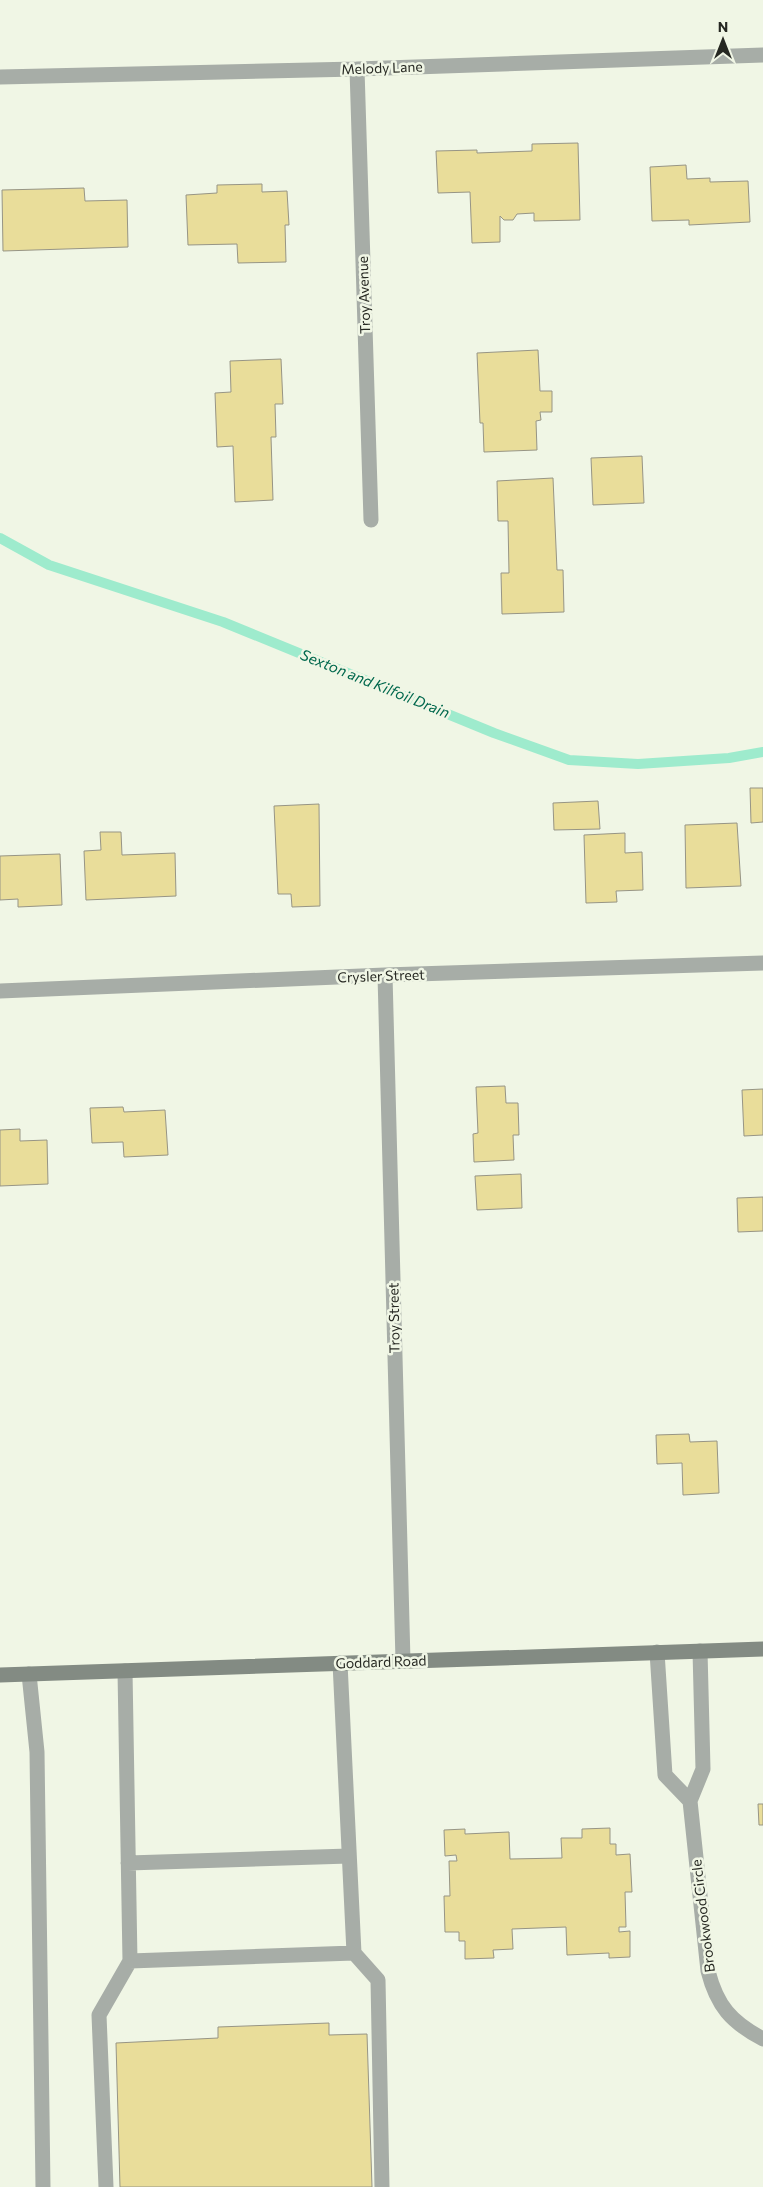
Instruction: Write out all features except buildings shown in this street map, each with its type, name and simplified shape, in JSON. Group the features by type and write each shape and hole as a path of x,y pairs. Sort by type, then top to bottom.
{"main road":[{"name":"Goddard Road","path":"0,1675 763,1649"}],"street":[{"name":"Melody Lane","path":"0,77 357,69 763,55"},
{"name":"Troy Avenue","path":"357,69 371,520"},
{"name":"Crysler Street","path":"0,991 385,975 763,963"},
{"name":"Troy Street","path":"385,975 403,1661"},
{"name":"Brookwood Circle","path":"700,1651 703,1769 690,1801 708,1971 713,1991 735,2022 763,2039"},
{"path":"657,1652 665,1775 690,1801"},
{"path":"340,1663 354,1953 378,1980 382,2187"},
{"path":"106,2187 99,2015 130,1961 125,1671"},
{"path":"29,1674 37,1752 43,2187"},
{"path":"128,1862 349,1856"},
{"path":"130,1961 354,1953"}],"waterway":[{"name":"Sexton and Kilfoil Drain","path":"0,538 49,565 223,622 494,733 569,760 638,764 729,758 763,752"}]}
